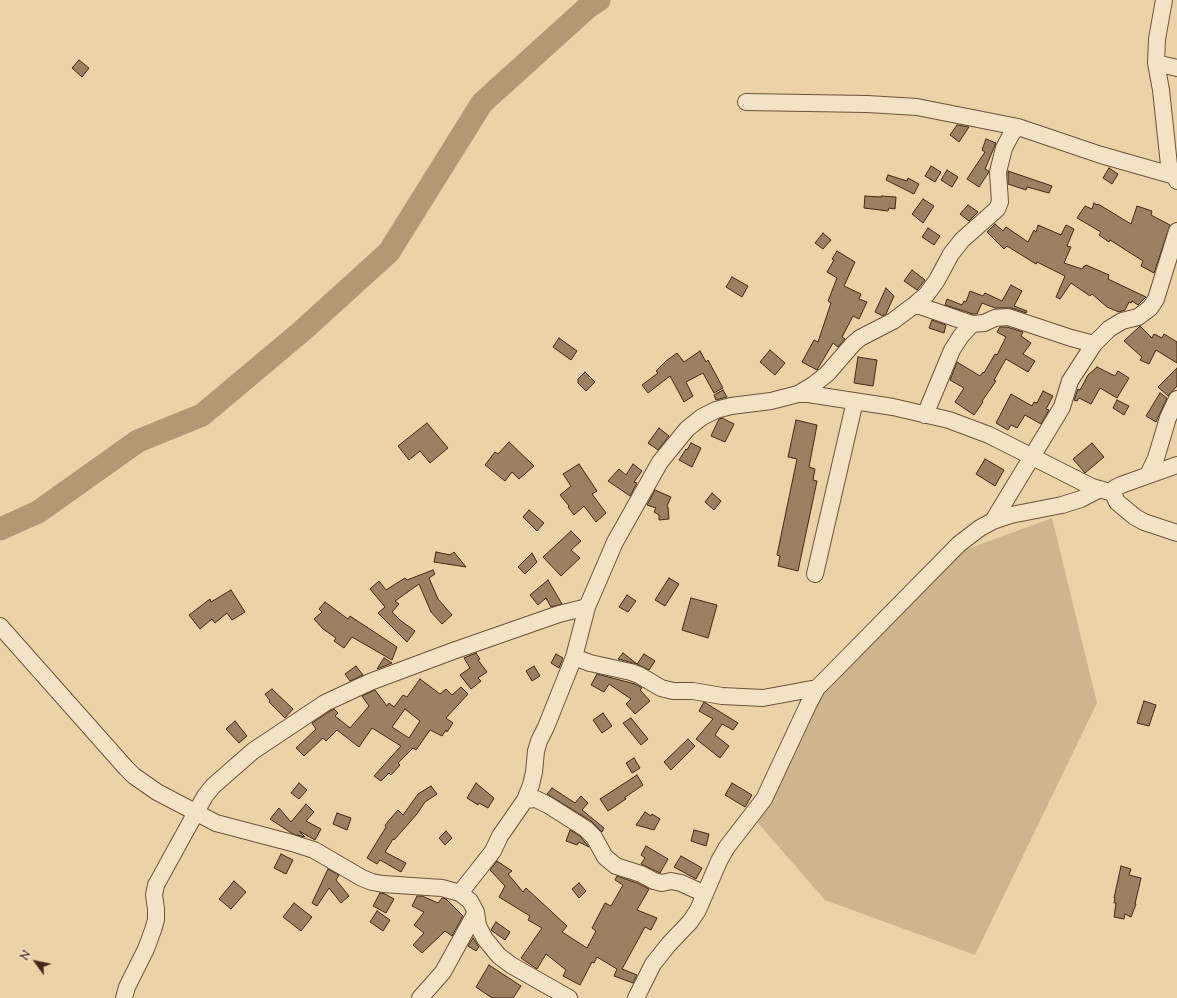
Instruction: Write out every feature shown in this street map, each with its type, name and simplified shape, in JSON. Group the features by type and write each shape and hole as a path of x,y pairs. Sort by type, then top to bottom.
{"street":[{"path":"1164,0 1157,39 1156,63 1161,90 1169,165 1176,178"},
{"path":"1156,63 1177,68"},
{"path":"746,102 867,104 917,107 1018,127 1176,178"},
{"path":"798,394 827,374 852,344 860,338 893,321 927,294 937,280 951,254 962,240 997,209 1000,202 998,172 1004,148 1012,133 1018,127"},
{"path":"993,521 1062,407 1070,381 1094,344 1109,329 1122,321 1138,317 1150,308 1156,299 1177,231"},
{"path":"913,306 920,306 972,324 984,323 995,318 1008,317 1094,344"},
{"path":"925,415 952,350 961,336 972,324"},
{"path":"460,893 487,860 500,836 525,800 531,785 539,741 574,657 587,606 615,542 660,462 687,429 702,417 716,410 731,406 771,401 798,394 808,394 893,407 949,420 989,435 1033,456 1058,471 1092,487 1106,491 1135,517 1144,522 1177,533"},
{"path":"1148,475 1156,458 1168,418 1177,399"},
{"path":"815,574 855,401"},
{"path":"636,998 653,964 669,944 690,922 698,910 719,862 727,848 764,799 817,688 959,544 980,528 993,521 1011,515 1062,505 1115,488 1177,465"},
{"path":"124,998 127,988 146,949 156,920 154,895 156,885 195,813 213,786 253,751 325,703 370,682 453,651 559,614 587,606"},
{"path":"0,626 126,768 134,776 156,792 216,823 314,850 362,878 372,882 442,888 460,893 470,901 476,912 478,926 485,939 499,956 511,965 569,998"},
{"path":"574,657 590,663 631,672 639,675 660,688 673,691 693,691 722,696 763,698 817,688"},
{"path":"525,800 536,799 586,829 594,836 605,857 616,866 641,874 654,881 681,884 705,894"},
{"path":"420,998 443,972 476,912"}],"shaded area":[{"path":"1052,518 1097,703 975,955 825,900 757,822 825,689 962,551"}],"building":[{"path":"79,60 89,68 82,77 72,68"},
{"path":"957,125 969,127 959,142 950,135"},
{"path":"986,139 996,143 985,169 989,172 979,187 967,179 985,152 982,150"},
{"path":"931,166 941,172 935,182 925,176"},
{"path":"1109,168 1118,174 1112,184 1103,178"},
{"path":"947,170 958,177 952,187 941,180"},
{"path":"1008,171 1052,186 1049,193 1027,187 1026,190 1008,184"},
{"path":"888,175 907,181 908,178 919,184 914,194 886,180"},
{"path":"865,196 896,197 895,209 889,208 888,211 864,208"},
{"path":"923,199 934,206 923,223 912,214"},
{"path":"1094,203 1131,224 1137,206 1152,211 1151,215 1170,225 1154,273 1141,266 1143,261 1110,240 1109,242 1099,235 1101,232 1077,218 1085,206 1092,209"},
{"path":"968,205 978,212 969,221 960,214"},
{"path":"995,224 1003,231 1006,227 1028,242 1034,230 1036,232 1038,225 1061,235 1066,225 1074,229 1067,246 1071,247 1064,263 1082,269 1086,265 1109,275 1108,279 1146,297 1138,305 1132,301 1131,303 1129,302 1125,310 1119,312 1107,307 1092,294 1090,296 1071,283 1060,299 1056,297 1065,276 1037,262 1036,264 1007,246 1004,249 987,232"},
{"path":"928,228 940,236 934,245 922,237"},
{"path":"823,233 831,240 823,249 815,243"},
{"path":"837,251 855,262 844,286 861,294 859,299 867,302 859,319 853,316 842,337 845,339 838,347 833,343 817,370 802,362 814,340 818,342 831,303 828,301 837,278 827,272"},
{"path":"912,270 925,280 917,290 904,281"},
{"path":"732,277 748,286 742,297 726,287"},
{"path":"1011,285 1022,291 1014,306 1027,311 1026,313 1011,308 995,308 982,303 977,314 973,314 945,305 947,299 962,305 964,301 966,302 970,291 983,296 985,293 1002,301"},
{"path":"886,288 894,296 886,314 883,316 875,312"},
{"path":"932,320 946,325 944,333 929,328"},
{"path":"1140,326 1152,338 1154,334 1162,338 1164,334 1177,342 1177,363 1156,350 1149,364 1140,360 1142,357 1124,341"},
{"path":"1000,327 1007,327 1023,332 1021,336 1031,343 1023,354 1035,361 1028,372 1006,359 994,380 996,381 974,415 955,402 964,388 950,380 957,362 980,376 983,372 984,373 995,354 997,355 1006,337 997,332"},
{"path":"559,338 577,351 571,360 553,347"},
{"path":"770,350 785,363 775,375 760,362"},
{"path":"700,351 706,362 708,360 723,388 714,393 703,373 686,382 693,396 684,402 670,376 648,393 642,385 658,373 656,371 677,353 684,362"},
{"path":"858,357 877,360 873,386 854,383"},
{"path":"1097,367 1115,376 1118,371 1129,378 1117,398 1100,388 1091,404 1079,398 1077,401 1074,400 1078,389 1080,390 1088,375"},
{"path":"1177,368 1177,386 1168,396 1158,387"},
{"path":"585,372 595,382 586,391 578,383 578,379"},
{"path":"723,390 727,397 716,400 714,395"},
{"path":"1043,391 1053,396 1046,409 1049,410 1041,424 1025,415 1017,428 1011,425 1008,430 996,423 1011,394 1032,406 1034,402 1037,403"},
{"path":"1160,393 1167,398 1156,422 1146,416"},
{"path":"1117,400 1129,406 1124,415 1113,408"},
{"path":"722,418 734,424 725,442 711,436 719,419"},
{"path":"796,420 817,425 809,467 815,469 813,480 817,481 798,571 778,566 780,556 777,555 797,459 788,457"},
{"path":"427,423 448,448 430,463 420,451 409,460 398,446"},
{"path":"659,428 669,436 658,450 648,443"},
{"path":"509,442 534,466 519,479 512,472 505,481 485,465 495,452 498,454"},
{"path":"691,443 701,448 692,467 679,460"},
{"path":"1092,443 1104,457 1085,473 1073,459"},
{"path":"985,459 1004,470 995,486 976,474"},
{"path":"579,464 597,491 592,494 606,513 596,522 584,506 574,515 560,495 571,486 563,474"},
{"path":"633,464 642,471 634,482 637,483 630,496 608,481 619,469 626,475"},
{"path":"655,490 671,497 667,506 669,519 659,520 659,515 654,512 656,508 647,505"},
{"path":"712,493 721,501 714,510 705,502"},
{"path":"529,510 544,523 537,531 523,517"},
{"path":"571,531 581,541 571,550 580,558 561,576 543,557"},
{"path":"436,552 450,555 454,552 466,567 434,562"},
{"path":"532,553 537,562 525,574 518,567"},
{"path":"433,570 435,574 429,578 438,599 452,615 442,624 431,612 419,584 395,601 399,604 392,612 415,631 407,642 378,613 385,607 370,589 379,581 386,590 405,578 407,580"},
{"path":"669,578 679,584 665,606 655,600"},
{"path":"548,580 562,604 551,607 546,598 538,605 530,595"},
{"path":"231,590 245,612 232,620 227,613 215,623 212,619 200,629 189,615 210,599 211,602"},
{"path":"627,595 636,601 628,612 619,607"},
{"path":"691,598 717,605 708,638 682,630"},
{"path":"325,602 348,619 350,616 397,647 392,660 352,637 344,648 334,641 336,638 323,629 314,619 322,612 319,609"},
{"path":"476,653 480,659 478,660 487,672 478,678 481,681 471,689 460,675 470,668 464,658"},
{"path":"623,653 637,664 618,659"},
{"path":"556,654 563,658 559,668 551,663"},
{"path":"644,654 655,661 649,670 637,664"},
{"path":"384,658 392,663 377,669"},
{"path":"356,666 363,675 350,681 345,674"},
{"path":"534,666 540,676 532,681 526,671"},
{"path":"597,674 635,684 642,688 640,690 650,701 635,714 626,704 631,699 609,684 604,692 591,685"},
{"path":"420,679 440,694 446,689 452,695 461,687 468,694 446,718 453,723 447,732 446,730 442,736 430,730 416,750 413,748 398,763 400,765 391,775 389,773 381,781 374,776 401,746 372,728 359,747 337,730 326,741 323,738 304,756 296,748 316,729 312,723 334,709 338,713 335,716 350,728 369,706 362,696 375,690 387,706 389,703 394,707 403,695 407,697","holes":["405,709 420,721 409,738 392,727"]},
{"path":"272,689 293,709 285,718 269,702 270,701 265,694"},
{"path":"1144,701 1156,705 1149,726 1137,723"},
{"path":"704,702 738,723 733,730 722,724 715,735 729,746 720,758 696,739 713,719 699,711"},
{"path":"603,713 612,726 602,733 593,720"},
{"path":"631,718 648,739 641,745 623,723"},
{"path":"235,721 247,736 239,743 226,729"},
{"path":"688,739 695,746 671,770 664,762"},
{"path":"634,758 640,768 632,773 626,763"},
{"path":"637,775 643,785 608,811 600,799"},
{"path":"299,783 307,790 299,799 291,793"},
{"path":"476,783 494,798 488,808 479,803 478,805 467,798"},
{"path":"732,783 752,795 745,807 725,795"},
{"path":"431,786 437,794 425,802 417,814 394,840 393,839 385,852 406,863 401,872 380,860 377,864 367,858 386,827 385,825 398,810 403,815 418,794"},
{"path":"552,788 575,803 581,796 588,803 582,810 604,828 602,832 591,821 547,794"},
{"path":"306,804 314,812 306,821 321,829 315,840 299,831 305,837 293,834 270,819 279,808 291,822"},
{"path":"645,812 660,819 654,830 636,825"},
{"path":"337,813 351,818 347,830 333,824"},
{"path":"570,830 580,836 589,847 579,842 577,845 566,841"},
{"path":"694,830 709,834 706,846 691,841"},
{"path":"446,831 452,838 445,845 439,838"},
{"path":"646,846 668,859 660,873 641,864 645,858 641,855"},
{"path":"281,854 293,860 286,874 274,868"},
{"path":"681,856 702,868 696,879 674,867"},
{"path":"497,861 512,871 508,874 523,892 526,888 567,926 562,932 587,948 596,931 592,928 605,903 611,906 623,885 615,880 617,876 649,889 637,910 657,918 651,930 645,927 622,969 637,975 633,983 614,976 617,969 597,957 594,963 592,962 580,985 563,976 566,970 546,954 537,969 521,958 542,928 528,920 530,916 499,897 505,886 490,870"},
{"path":"1121,866 1131,869 1129,875 1141,878 1136,904 1131,917 1125,914 1124,919 1114,917 1116,903 1114,903 1114,898"},
{"path":"328,869 339,875 336,880 349,896 341,903 329,888 317,906 312,903"},
{"path":"234,881 246,892 231,909 219,899"},
{"path":"579,883 586,891 579,898 572,889"},
{"path":"380,893 394,899 386,913 373,906"},
{"path":"417,896 422,896 438,903 442,898 446,899 463,916 452,936 445,931 422,953 413,945 424,933 414,925 424,912 412,906"},
{"path":"294,903 312,917 301,931 283,917"},
{"path":"377,911 390,920 383,931 370,922"},
{"path":"496,922 510,932 505,940 491,930"},
{"path":"473,938 479,947 476,951 468,946"},
{"path":"489,965 521,986 513,998 492,998 476,987"}],"waterway":[{"path":"0,529 38,512 138,441 202,415 302,331 389,252 482,103 587,8 599,0"}]}
